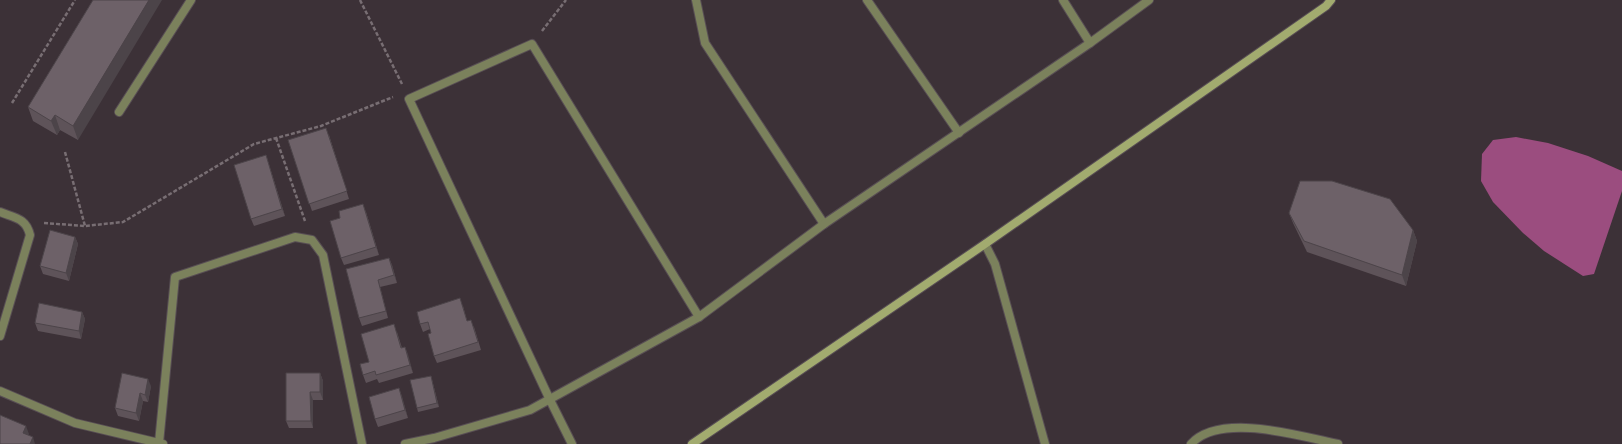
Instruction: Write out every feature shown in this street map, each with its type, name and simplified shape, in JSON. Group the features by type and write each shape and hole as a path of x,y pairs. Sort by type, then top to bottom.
{"street":[{"path":"119,112 191,0"},
{"path":"696,0 705,43 824,224"},
{"path":"867,0 959,133"},
{"path":"1063,0 1090,43"},
{"path":"405,444 434,438 530,410 699,317 824,224 1090,43 1149,0"},
{"path":"692,444 985,244 1326,6 1331,0"},
{"path":"572,444 408,95 532,44 699,317"},
{"path":"0,212 23,221 28,227 30,235 0,336"},
{"path":"0,390 75,422 161,444 175,277 295,237 312,240 323,255 362,444"},
{"path":"985,244 995,264 1044,444"},
{"path":"1191,444 1198,436 1224,429 1250,427 1338,444"}],"path":[{"path":"12,103 75,0"},
{"path":"28,227 48,222 85,226 123,222 254,144 322,126 408,95 360,0"},
{"path":"532,44 566,0"},
{"path":"276,138 312,240"},
{"path":"65,152 85,226"}],"shaded area":[{"path":"1516,137 1548,143 1588,156 1622,171 1622,191 1594,274 1583,276 1544,251 1523,233 1493,202 1481,181 1482,154 1493,140"}],"building":[{"path":"93,0 149,0 73,126 55,115 51,121 28,107"},
{"path":"326,128 347,191 309,204 288,140"},
{"path":"266,155 282,209 251,219 234,165"},
{"path":"1300,181 1332,181 1390,199 1413,230 1402,275 1304,241 1289,213"},
{"path":"363,204 376,247 341,258 330,221 340,218 339,211"},
{"path":"50,230 75,237 66,273 40,266"},
{"path":"389,258 394,275 378,280 386,311 359,318 346,269"},
{"path":"460,298 467,321 471,320 478,342 434,356 428,334 431,333 428,322 420,324 417,312"},
{"path":"39,303 82,312 79,331 35,323"},
{"path":"394,324 401,348 405,347 410,365 376,375 375,371 363,375 360,364 369,362 361,334"},
{"path":"122,373 148,379 145,395 140,393 136,413 115,408"},
{"path":"286,373 320,373 320,392 310,392 311,421 286,421"},
{"path":"431,376 437,403 417,408 410,380"},
{"path":"399,388 405,410 375,419 369,397"},
{"path":"0,415 26,426 23,433 33,437 30,444 0,444"}]}
